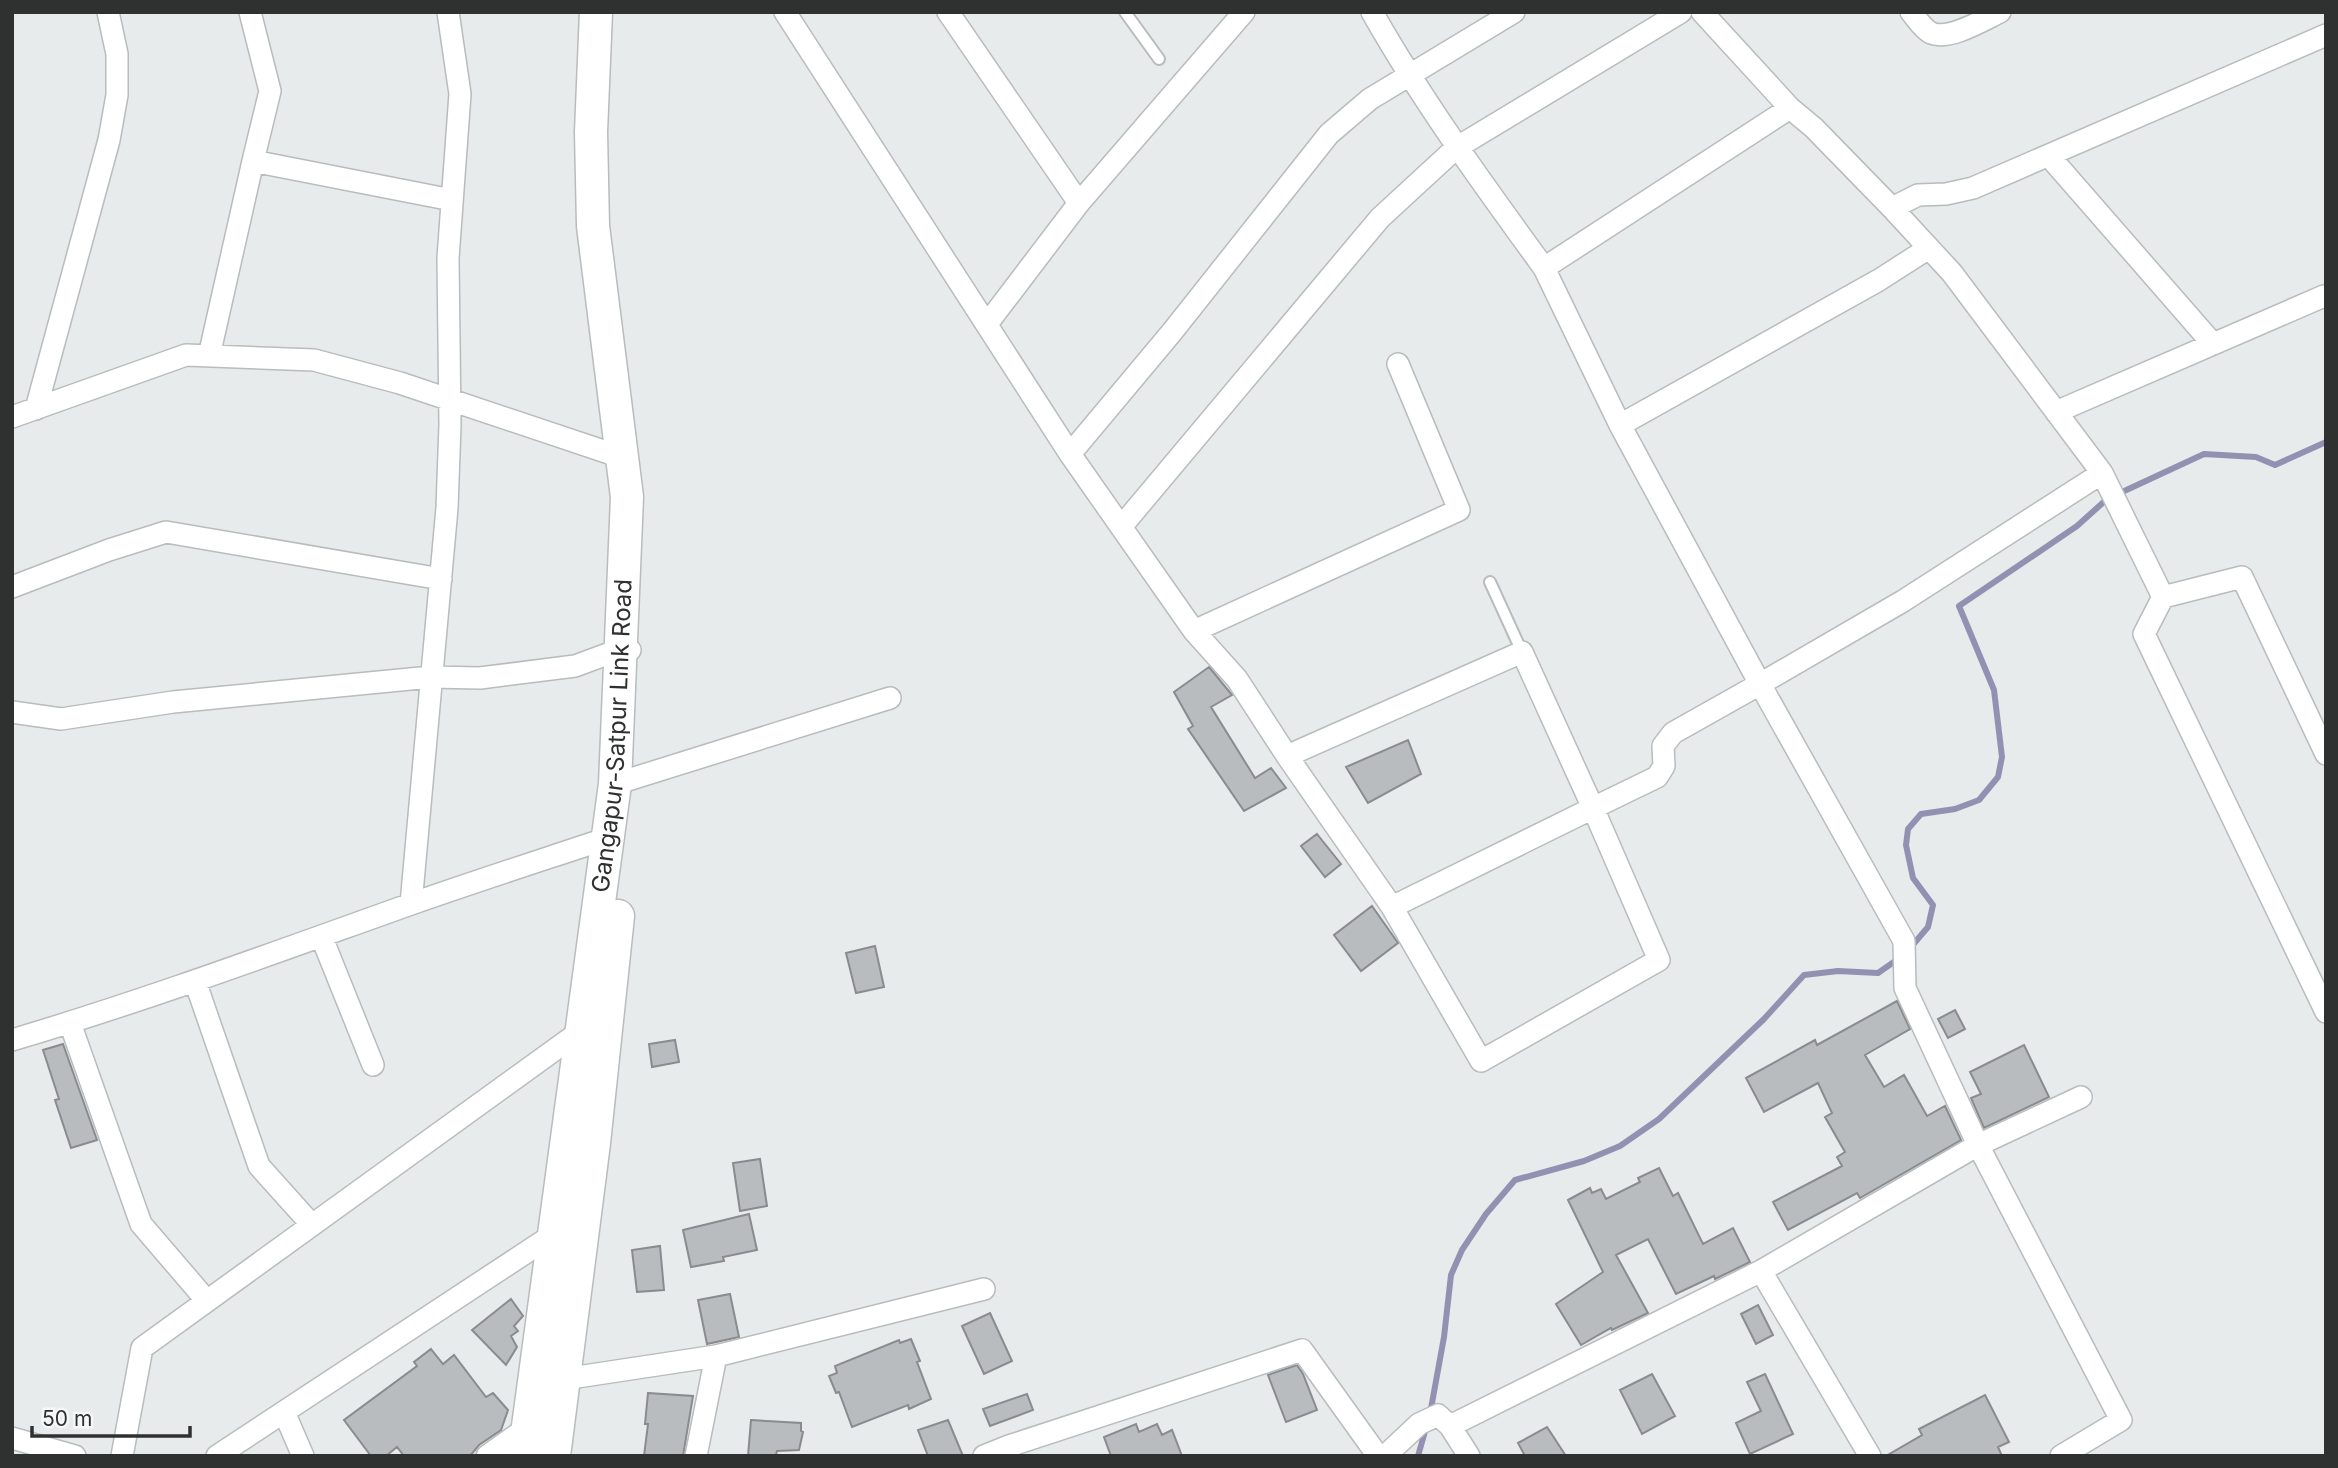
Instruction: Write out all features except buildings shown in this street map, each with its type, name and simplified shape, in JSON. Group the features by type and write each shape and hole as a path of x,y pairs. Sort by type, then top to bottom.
{"main road":[{"name":"Gangapur-Satpur Link Road","path":"567,1235 594,1143 624,781 628,650 627,497 624,458 593,226 591,132 596,12"},
{"name":"Gangapur-Satpur Link Road","path":"615,12 611,199 614,239 646,465 647,496 628,650"},
{"name":"Gangapur-Satpur Link Road","path":"554,1456 549,1378 567,1235 582,1031 608,838 624,781"},
{"name":"Gangapur-Satpur Link Road","path":"526,1441 549,1378"}],"street":[{"path":"36,408 105,154 115,106 117,54 108,12"},
{"path":"209,356 270,91 250,12"},
{"path":"411,904 447,508 448,258 460,94 448,12"},
{"path":"785,12 1070,454 1194,631 1237,679 1287,756 1392,907 1481,1060 1660,960 1522,652 1287,756"},
{"path":"948,12 1079,203"},
{"path":"987,324 1079,203 1244,12"},
{"path":"1372,12 1409,76 1456,148 1544,268 1620,425 1760,684 1904,941 1905,988 1978,1145 2121,1420 2061,1456"},
{"path":"1070,454 1172,332 1329,134 1370,99 1514,12"},
{"path":"1121,527 1380,218 1456,148 1681,12"},
{"path":"1702,12 1790,108 1814,128 1952,273 2110,488 2163,597"},
{"path":"1911,12 1926,30 1939,35 1952,34 2000,12"},
{"path":"1892,208 1918,195 1946,194 1973,188 2326,35"},
{"path":"1544,268 1790,108"},
{"path":"2049,156 2213,344"},
{"path":"253,161 452,200"},
{"path":"1620,425 1879,280 1929,248"},
{"path":"2056,412 2324,296"},
{"path":"12,417 186,355 314,360 400,383 624,458"},
{"path":"1194,631 1459,510 1398,364"},
{"path":"1392,907 1657,776 1664,766 1663,746 1672,733 1903,601 2110,488"},
{"path":"12,587 109,550 166,532 440,579"},
{"path":"2326,754 2242,577 2163,597 2144,634 2318,975 2326,1013"},
{"path":"12,712 61,719 173,702 431,677 480,678 575,666 628,650"},
{"path":"624,781 890,698"},
{"path":"12,1040 195,981 608,838"},
{"path":"322,937 373,1065"},
{"path":"195,981 260,1166 312,1225"},
{"path":"70,1023 141,1224 207,1301"},
{"path":"122,1456 142,1348 582,1031"},
{"path":"1385,1456 1436,1422 1761,1271 1978,1145 2081,1097"},
{"path":"217,1456 567,1235"},
{"path":"1761,1271 1870,1456"},
{"path":"549,1378 716,1356 984,1289"},
{"path":"984,1456 1011,1451 1302,1350 1378,1456"},
{"path":"696,1456 716,1356"},
{"path":"284,1412 303,1456"},
{"path":"1436,1422 1468,1456"},
{"path":"12,1438 75,1456"},
{"path":"487,1456 526,1441"}],"lane":[{"path":"1125,12 1159,58"},
{"path":"1490,582 1522,652"}],"waterway":[{"path":"1911,947 1928,927 1933,905 1913,878 1906,845 1908,829 1921,814 1955,809 1979,800 1998,777 2002,757 1994,690 1959,606 2077,526 2107,499 2204,454 2256,457 2275,465 2326,442"},
{"path":"1430,1414 1444,1337 1451,1275 1462,1250 1486,1214 1515,1180 1584,1161 1620,1146 1659,1119 1764,1019 1804,975 1838,971 1878,973 1901,957"},
{"path":"1418,1456 1426,1428"}]}
